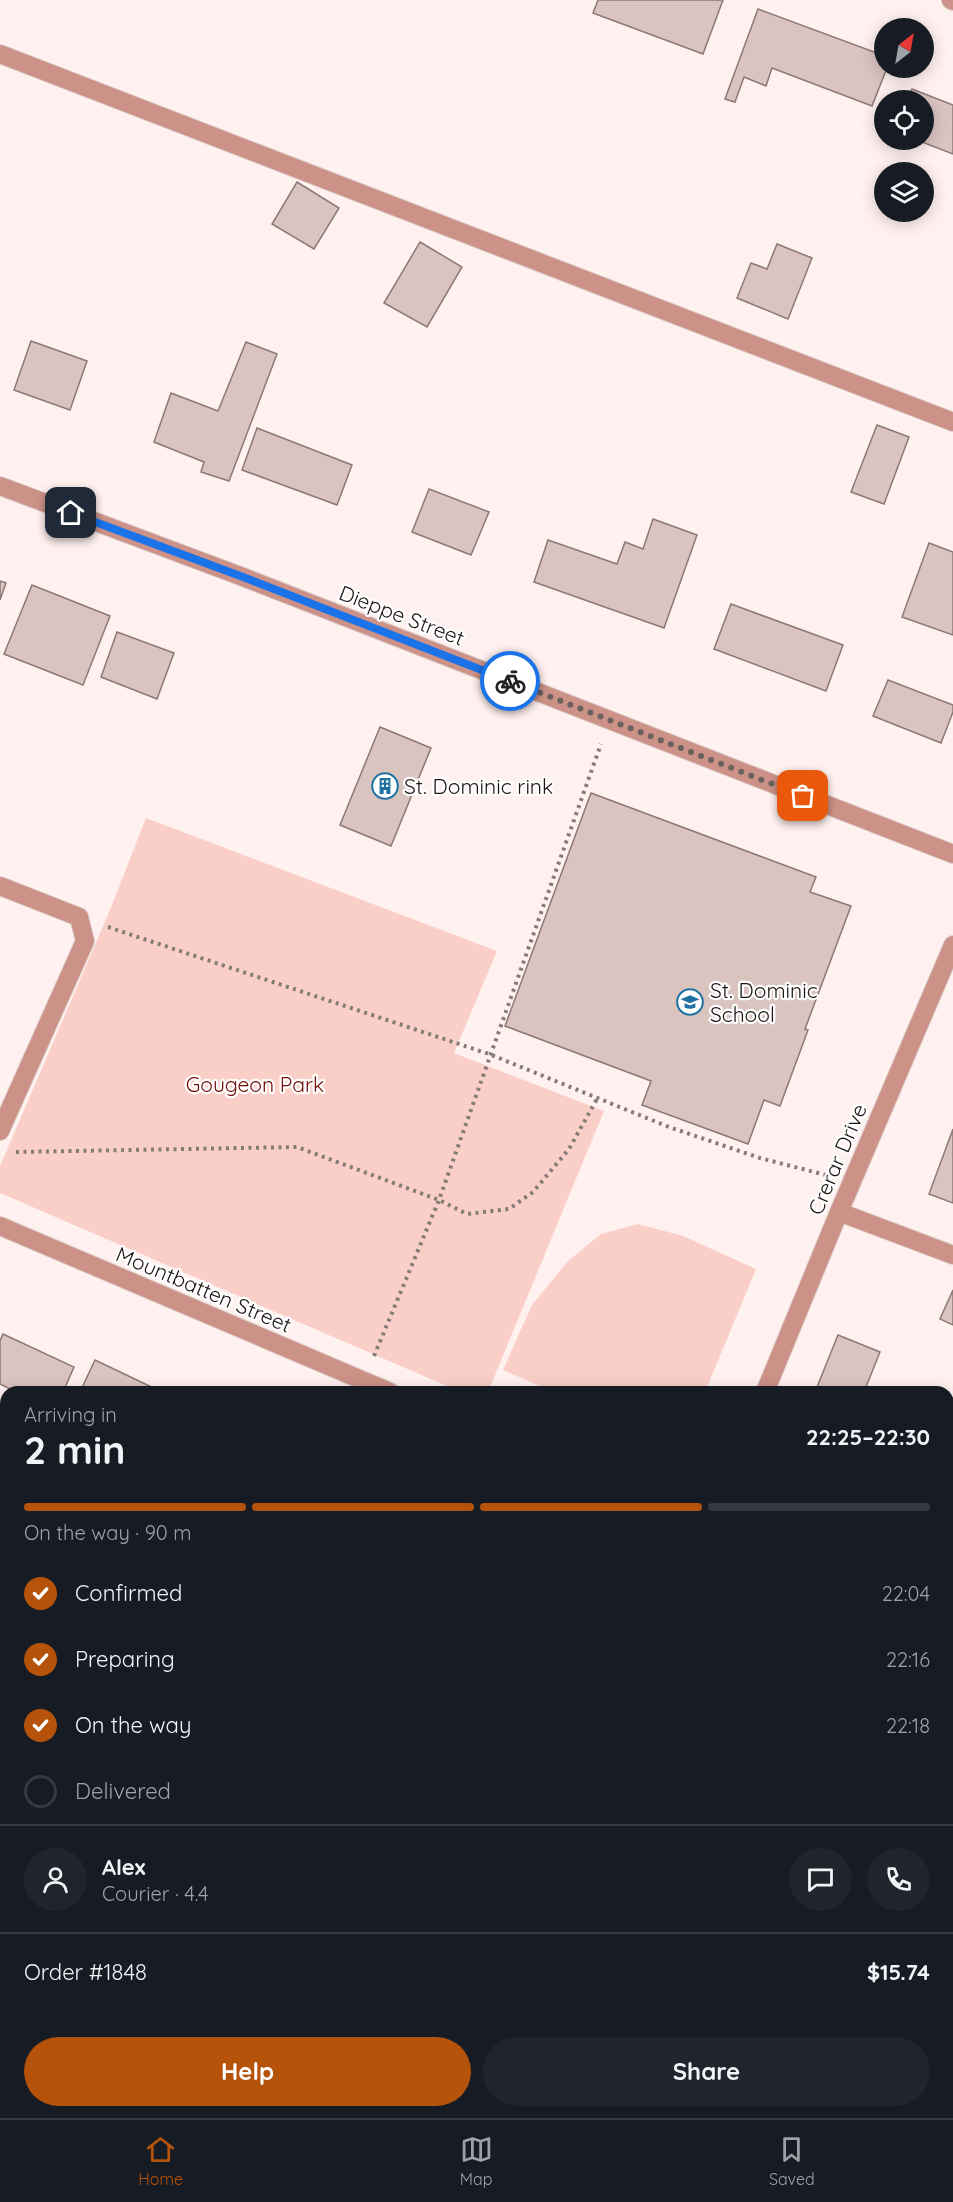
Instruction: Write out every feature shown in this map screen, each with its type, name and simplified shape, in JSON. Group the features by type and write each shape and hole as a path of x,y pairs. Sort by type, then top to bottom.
{"street":[{"path":"0,54 953,422"},
{"name":"Dieppe Street","path":"0,486 243,577 953,854"},
{"path":"0,886 79,917 86,941 0,1131"},
{"name":"Crerar Drive","path":"767,1386 953,945"},
{"path":"839,1212 953,1256"},
{"name":"Mountbatten Street","path":"0,1226 375,1386"}],"path":[{"path":"363,1381 439,1200 489,1054 610,720"},
{"path":"79,917 489,1054 669,1127 760,1158 852,1181"},
{"path":"12,1152 297,1147 439,1200 467,1214 509,1209 533,1192 569,1149 598,1097"}],"green space":[{"name":"Gougeon Park","path":"146,818 497,951 454,1053 604,1111 490,1386 447,1386 0,1193 0,1166 110,910"},
{"path":"638,1224 683,1236 756,1269 707,1386 540,1386 503,1370 532,1305 568,1261 601,1234"}],"building":[{"path":"598,0 723,0 703,54 593,13"},
{"path":"758,9 874,52 874,78 883,78 878,90 874,90 872,106 772,68 766,86 744,77 735,102 725,99"},
{"path":"934,98 953,105 953,154 934,147"},
{"path":"297,182 339,208 314,249 272,224"},
{"path":"420,242 462,267 427,327 384,303"},
{"path":"777,244 812,258 788,319 737,298 751,263 767,269"},
{"path":"31,341 87,361 70,410 14,390"},
{"path":"246,342 277,354 229,481 201,472 204,462 154,442 171,393 218,411"},
{"path":"877,425 909,437 884,504 851,492"},
{"path":"257,428 352,465 337,505 242,470"},
{"path":"429,489 489,512 471,555 412,532"},
{"path":"653,519 697,535 664,628 534,582 548,540 617,564 625,542 643,549"},
{"path":"929,543 953,552 953,635 902,617"},
{"path":"0,581 6,583 0,600"},
{"path":"32,585 110,616 83,685 4,654"},
{"path":"731,604 843,645 826,691 714,649"},
{"path":"117,632 174,653 157,699 101,677"},
{"path":"888,680 953,705 953,712 941,743 873,716"},
{"name":"St. Dominic rink","path":"380,727 431,748 391,846 340,825"},
{"name":"St. Dominic School","path":"591,793 816,877 810,892 851,906 805,1029 808,1030 780,1106 764,1100 748,1144 642,1105 651,1081 505,1026"},
{"path":"953,1129 953,1203 929,1194"},
{"path":"953,1290 953,1325 940,1319"},
{"path":"3,1334 74,1367 66,1386 4,1386 0,1384 0,1341"},
{"path":"838,1335 880,1352 866,1386 817,1386"},
{"path":"95,1360 149,1386 83,1386"}],"way so far":[{"path":"510,681 803,796"}],"place":[{"name":"St. Dominic rink","path":"385,786"},
{"name":"St. Dominic School","path":"690,1002"}],"route":[{"path":"71,513 510,681"}]}
